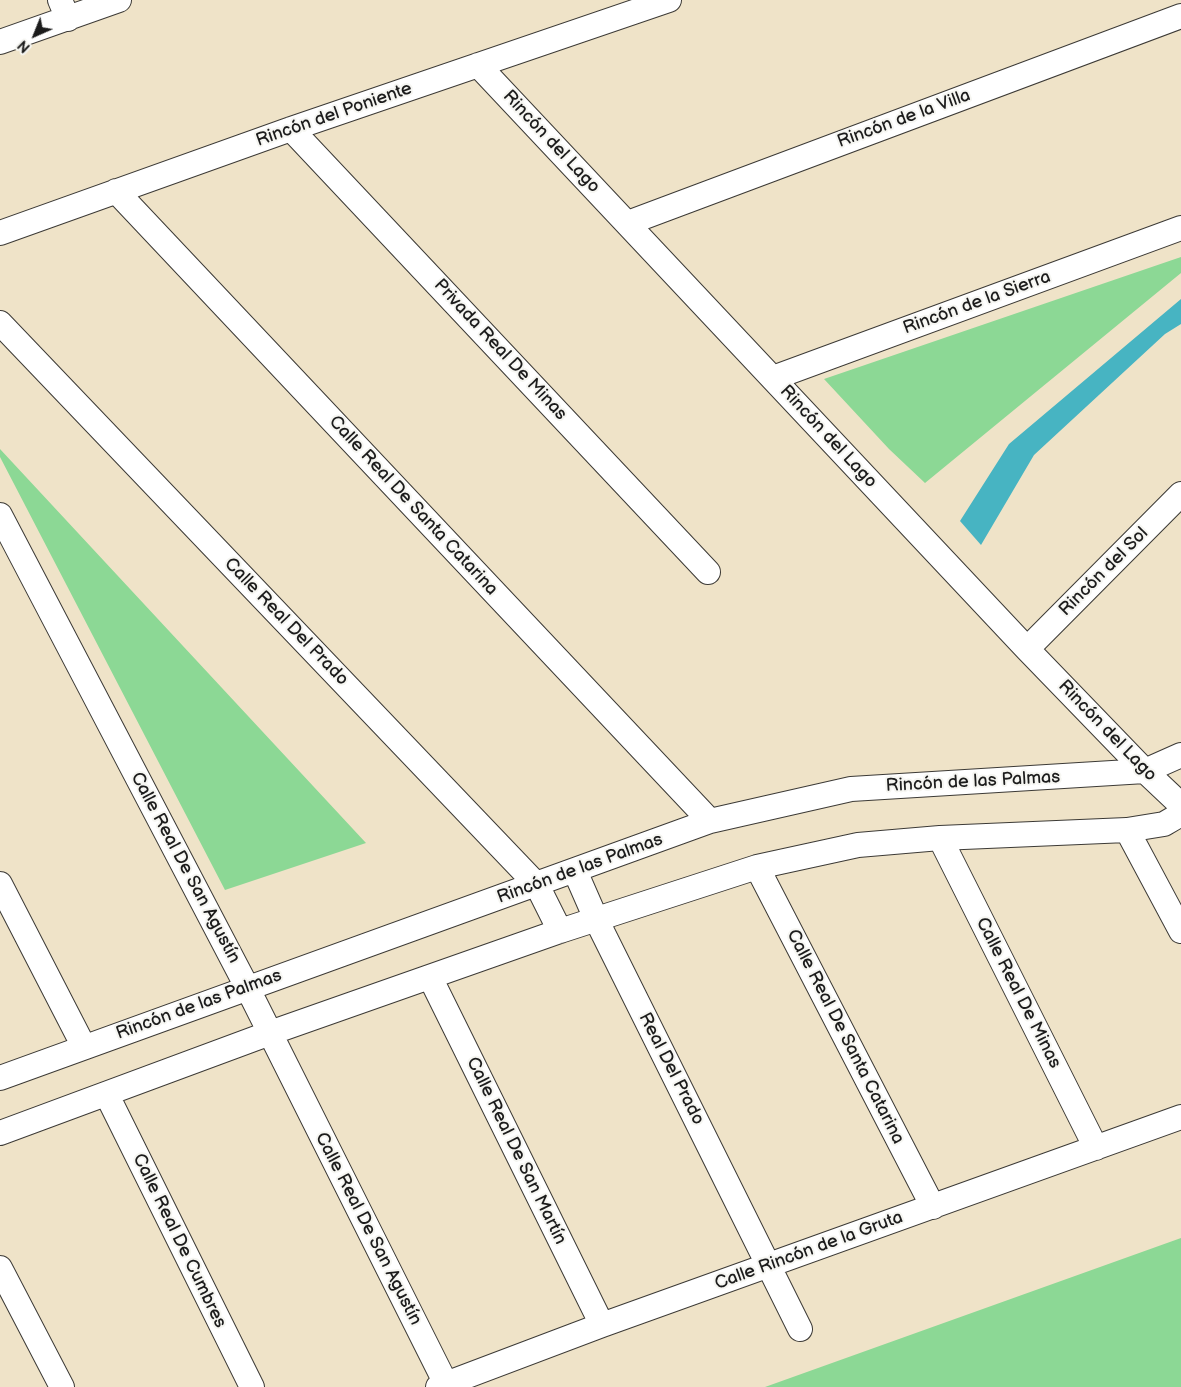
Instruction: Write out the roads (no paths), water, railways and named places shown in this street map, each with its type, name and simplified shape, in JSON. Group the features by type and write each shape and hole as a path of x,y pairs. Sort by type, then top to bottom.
{"street":[{"path":"0,42 64,10 119,0"},
{"name":"Rincón del Poniente","path":"0,233 291,129 669,0"},
{"name":"Rincón de la Villa","path":"628,223 1181,16"},
{"name":"Rincón del Lago","path":"478,65 1027,649 1145,771 1181,805"},
{"name":"Privada Real De Minas","path":"291,129 708,572"},
{"name":"Calle Real De Santa Catarina","path":"116,191 710,821"},
{"name":"Rincón de la Sierra","path":"773,378 1181,228"},
{"name":"Calle Real Del Prado","path":"0,323 537,885 560,931"},
{"name":"Rincón del Sol","path":"1027,649 1181,494"},
{"name":"Calle Real De San Agustín","path":"0,515 247,987 442,1386"},
{"name":"Rincón de las Palmas","path":"0,1078 710,821 851,789 1145,771 1181,755"},
{"path":"0,1134 270,1033 560,931 757,867 858,845 940,838 1127,830 1164,824 1181,814"},
{"path":"1127,830 1181,931"},
{"name":"Calle Real De Minas","path":"940,838 1096,1148"},
{"name":"Calle Real De Santa Catarina","path":"757,867 933,1207"},
{"name":"Real Del Prado","path":"575,871 596,919 770,1265 800,1329"},
{"path":"0,884 84,1047"},
{"name":"Calle Real De San Martín","path":"430,978 602,1325"},
{"name":"Calle Real De Cumbres","path":"107,1095 252,1387"},
{"name":"Calle Rincón de la Gruta","path":"442,1386 602,1325 1181,1117"},
{"path":"0,1268 62,1387"}],"water":[{"path":"1181,299 1181,324 1165,334 1034,455 981,545 960,521 1009,444"}]}
